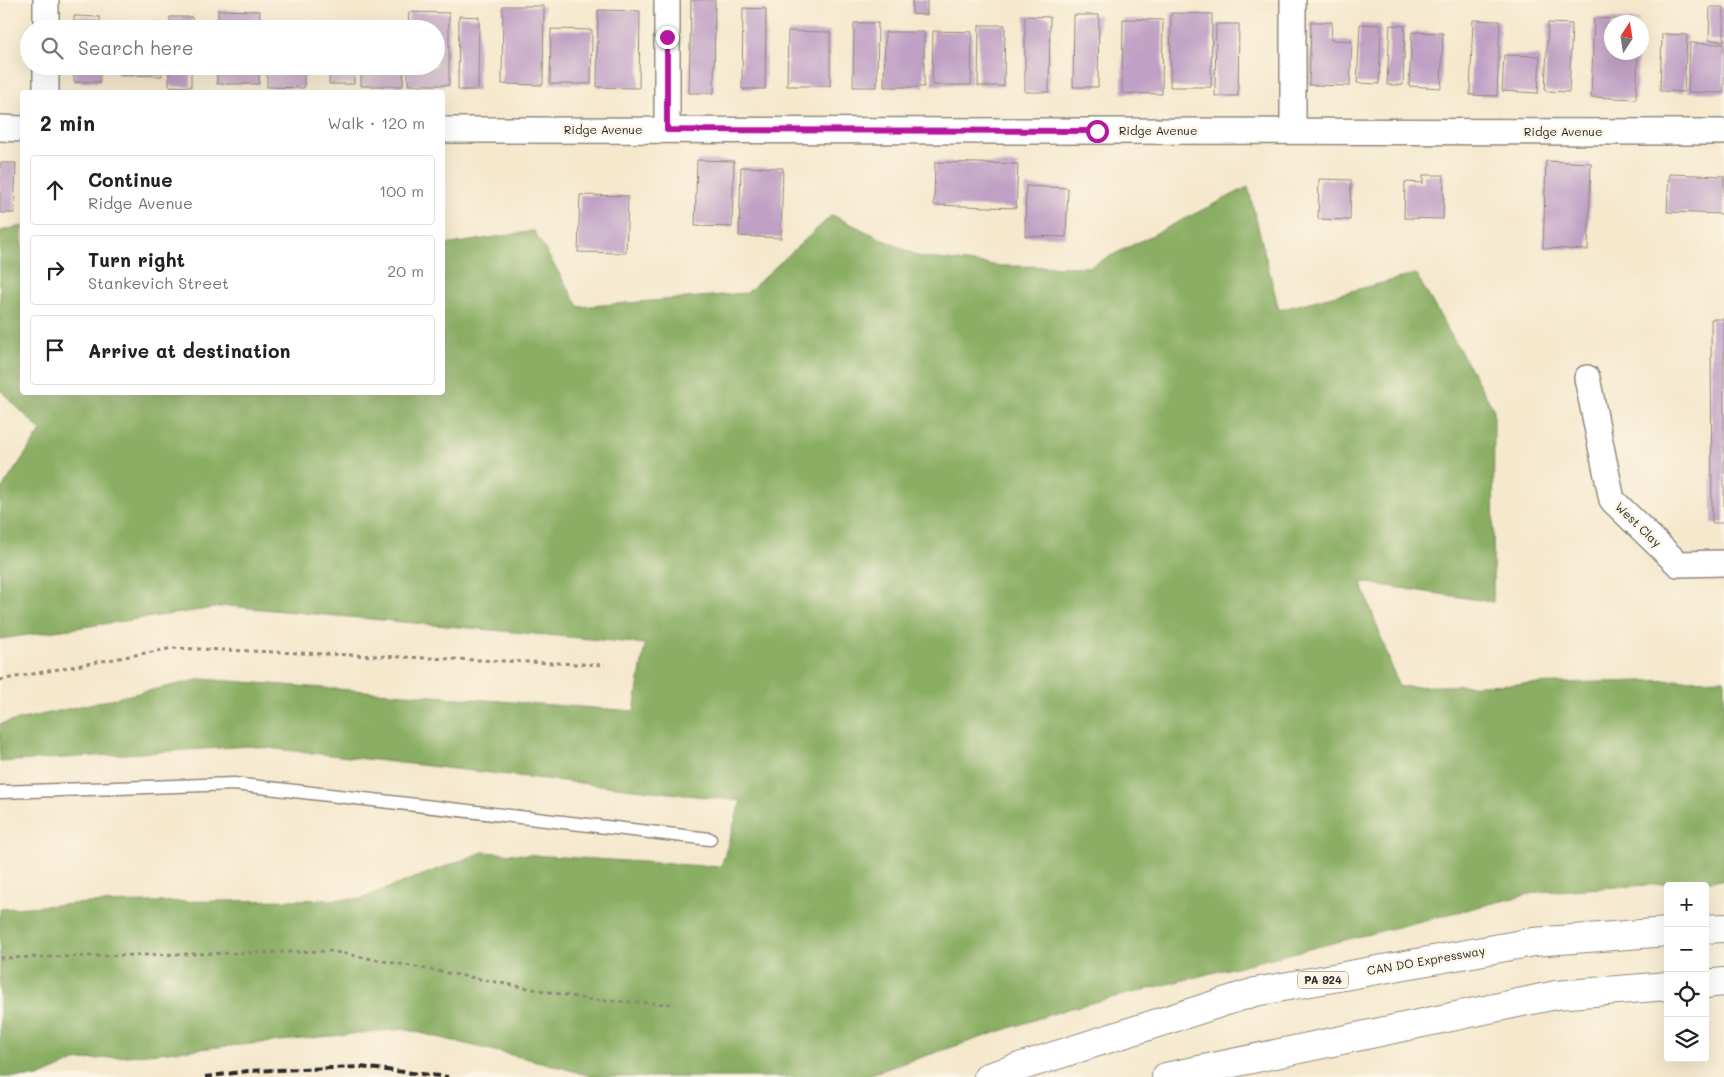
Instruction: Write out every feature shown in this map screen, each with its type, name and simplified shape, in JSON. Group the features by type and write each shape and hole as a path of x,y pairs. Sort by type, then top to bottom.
{"main road":[{"path":"1709,929 1724,928"},
{"name":"CAN DO Expressway","path":"988,1077 1255,992 1533,942 1664,932"},
{"path":"1709,984 1724,982"},
{"path":"1166,1077 1556,995 1664,986"}],"street":[{"path":"46,0 46,20"},
{"path":"667,0 667,130"},
{"path":"1293,0 1293,131"},
{"path":"46,75 46,90"},
{"path":"0,128 20,129"},
{"name":"Ridge Avenue","path":"445,130 1724,132"},
{"name":"West Clay","path":"1587,378 1612,500 1678,564 1724,563"}],"lane":[{"path":"0,792 234,784 710,839"}],"path":[{"path":"0,680 173,648 605,665"},
{"path":"0,958 330,951 592,1000 671,1004"}],"green space":[{"path":"1248,187 1279,310 1416,274 1494,410 1493,602 1361,582 1399,687 1724,679 1724,880 1664,882 1664,884 1538,892 1067,1009 862,1077 594,1077 545,1063 404,1029 75,1061 38,1077 0,1077 0,909 87,903 360,899 483,852 721,867 741,801 250,746 0,762 0,724 202,679 634,711 645,644 228,606 0,639 0,491 41,431 0,390 0,231 20,226 20,395 445,395 445,245 534,231 579,307 747,293 832,215 920,257 1003,266 1089,267"}],"building":[{"path":"691,0 715,0 714,93 689,93"},
{"path":"912,0 927,0 927,15 912,14"},
{"path":"503,6 544,6 543,85 502,84"},
{"path":"1710,7 1724,7 1724,41 1709,40"},
{"path":"743,8 766,9 765,89 742,89"},
{"path":"218,10 260,11 260,20 218,20"},
{"path":"598,10 640,11 639,88 597,87"},
{"path":"409,12 449,13 449,85 408,85 408,75 445,75 445,20 409,20"},
{"path":"1171,13 1212,14 1211,87 1170,87"},
{"path":"1074,15 1099,15 1098,87 1073,87"},
{"path":"74,16 100,17 100,20 74,20"},
{"path":"459,16 479,17 478,90 458,90"},
{"path":"1025,16 1050,17 1049,92 1025,92"},
{"path":"170,17 192,17 192,20 170,20"},
{"path":"1594,18 1604,18 1604,60 1638,60 1636,99 1591,97"},
{"path":"1123,19 1163,20 1162,94 1122,93"},
{"path":"1473,20 1500,21 1497,96 1470,95"},
{"path":"1311,22 1332,22 1331,40 1352,41 1350,86 1309,85"},
{"path":"854,23 878,23 877,87 853,87"},
{"path":"1548,23 1572,24 1569,92 1545,91"},
{"path":"1216,24 1239,24 1238,96 1215,96"},
{"path":"1360,24 1381,25 1379,84 1357,83"},
{"path":"979,25 1005,25 1004,86 978,86"},
{"path":"1390,25 1405,26 1403,85 1387,85"},
{"path":"551,29 592,30 591,84 550,84"},
{"path":"788,31 830,32 830,86 787,86"},
{"path":"933,31 972,32 971,85 932,85"},
{"path":"885,32 924,32 924,87 884,87"},
{"path":"1412,32 1443,33 1441,88 1409,86"},
{"path":"1662,34 1687,35 1684,92 1660,91"},
{"path":"1690,43 1724,44 1724,93 1688,92"},
{"path":"1504,55 1540,56 1538,93 1502,91"},
{"path":"74,75 100,75 100,82 74,82"},
{"path":"118,75 162,75 162,76"},
{"path":"169,75 191,75 191,87 169,86"},
{"path":"217,75 259,75 259,84 217,84"},
{"path":"267,75 304,75 304,88 267,87"},
{"path":"330,75 354,75 354,84 329,84"},
{"path":"361,75 404,75 403,86 361,86"},
{"path":"697,160 734,161 732,227 695,226"},
{"path":"1546,161 1591,163 1588,250 1543,248"},
{"path":"935,162 1018,164 1016,208 934,205"},
{"path":"0,163 16,163 14,213 0,213"},
{"path":"741,167 783,168 781,238 739,236"},
{"path":"1669,174 1724,176 1724,214 1667,212"},
{"path":"1423,175 1444,175 1443,219 1404,218 1405,182 1423,183"},
{"path":"1319,179 1351,180 1350,220 1318,219"},
{"path":"1026,186 1068,188 1066,237 1025,236"},
{"path":"580,195 628,196 626,253 578,252"},
{"path":"1711,319 1724,319 1724,523 1712,523"}],"railway":[{"path":"205,1077 248,1071 360,1067 448,1077"}],"route":[{"path":"667,37 667,130 1097,131"}]}
